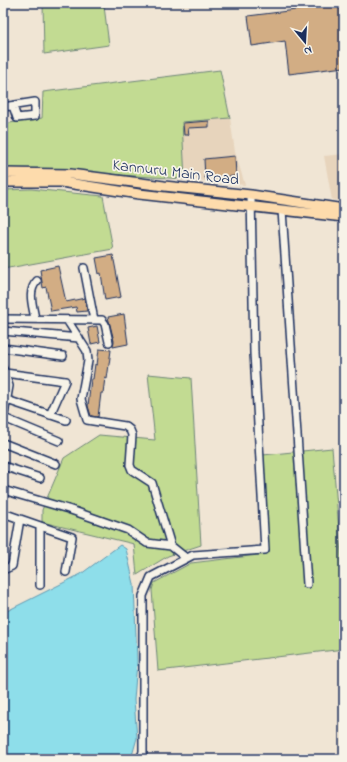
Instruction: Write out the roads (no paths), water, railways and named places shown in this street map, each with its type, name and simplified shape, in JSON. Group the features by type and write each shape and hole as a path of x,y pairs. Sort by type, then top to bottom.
{"main road":[{"name":"Kannuru Main Road","path":"3,173 70,174 251,195 344,209"},
{"path":"3,182 61,182 139,194 344,217"}],"street":[{"path":"3,107 13,106"},
{"path":"140,759 142,752 144,596 151,577 193,555 265,550 254,353 251,195"},
{"path":"282,210 307,584"},
{"path":"84,268 94,320"},
{"path":"35,319 31,290 32,286 37,281"},
{"path":"3,319 102,320 109,342"},
{"path":"67,320 88,352 88,361 81,399 87,420 125,426 130,430 132,435 130,465 132,470 152,483 171,546"},
{"path":"3,331 79,338"},
{"path":"3,348 63,356"},
{"path":"3,421 5,402 9,386 4,371 65,381 50,415"},
{"path":"5,402 66,420"},
{"path":"4,418 59,441"},
{"path":"3,444 56,464"},
{"path":"3,466 40,478"},
{"path":"3,490 68,509 128,530 147,543 171,546 186,558"},
{"path":"3,513 72,537 66,572"},
{"path":"3,570 12,566 20,518"},
{"path":"40,526 40,585"}],"water":[{"path":"120,545 126,549 134,584 137,662 134,700 137,738 131,759 3,759 3,613 81,574"}]}
